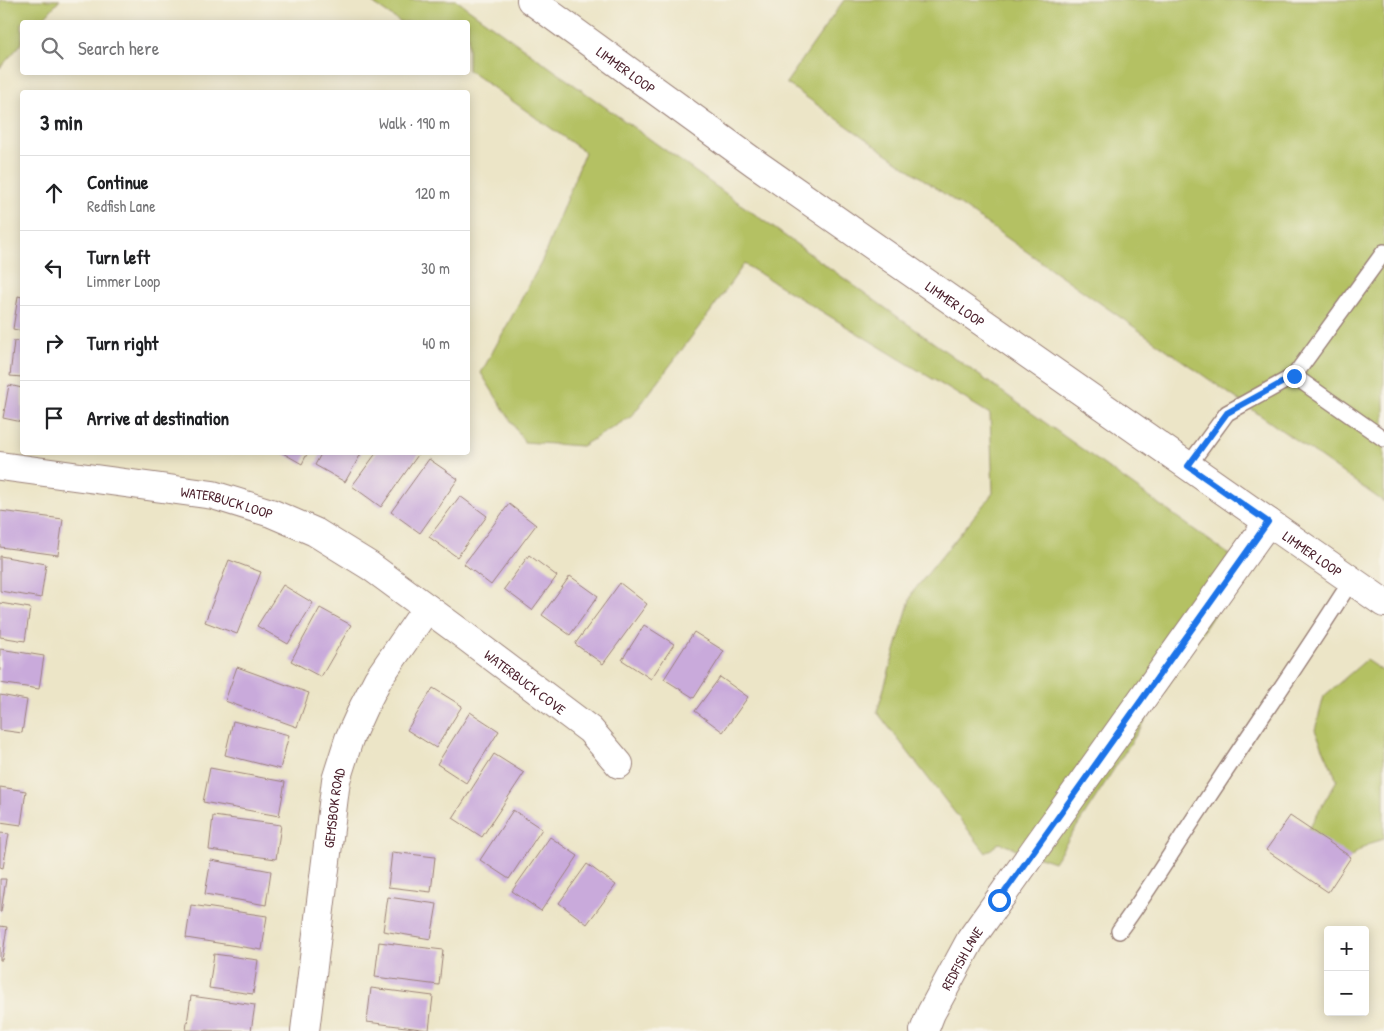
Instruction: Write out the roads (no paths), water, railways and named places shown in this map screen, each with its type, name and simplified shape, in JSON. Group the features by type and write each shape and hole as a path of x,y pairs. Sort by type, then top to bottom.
{"street":[{"name":"LIMMER LOOP","path":"531,0 755,163 1384,603"},
{"name":"WATERBUCK LOOP","path":"0,466 213,495 271,513 315,532 370,566 427,608"},
{"name":"REDFISH LANE","path":"924,1031 931,1014 971,939 1268,522"},
{"name":"WATERBUCK COVE","path":"427,608 590,730 619,764"},
{"name":"GEMSBOK ROAD","path":"305,1031 336,780 349,739 362,708 378,679 427,608"}],"lane":[{"path":"1188,466 1227,413 1294,376 1384,252"},
{"path":"1294,376 1384,439"},
{"path":"1119,932 1306,652 1351,581"}]}
